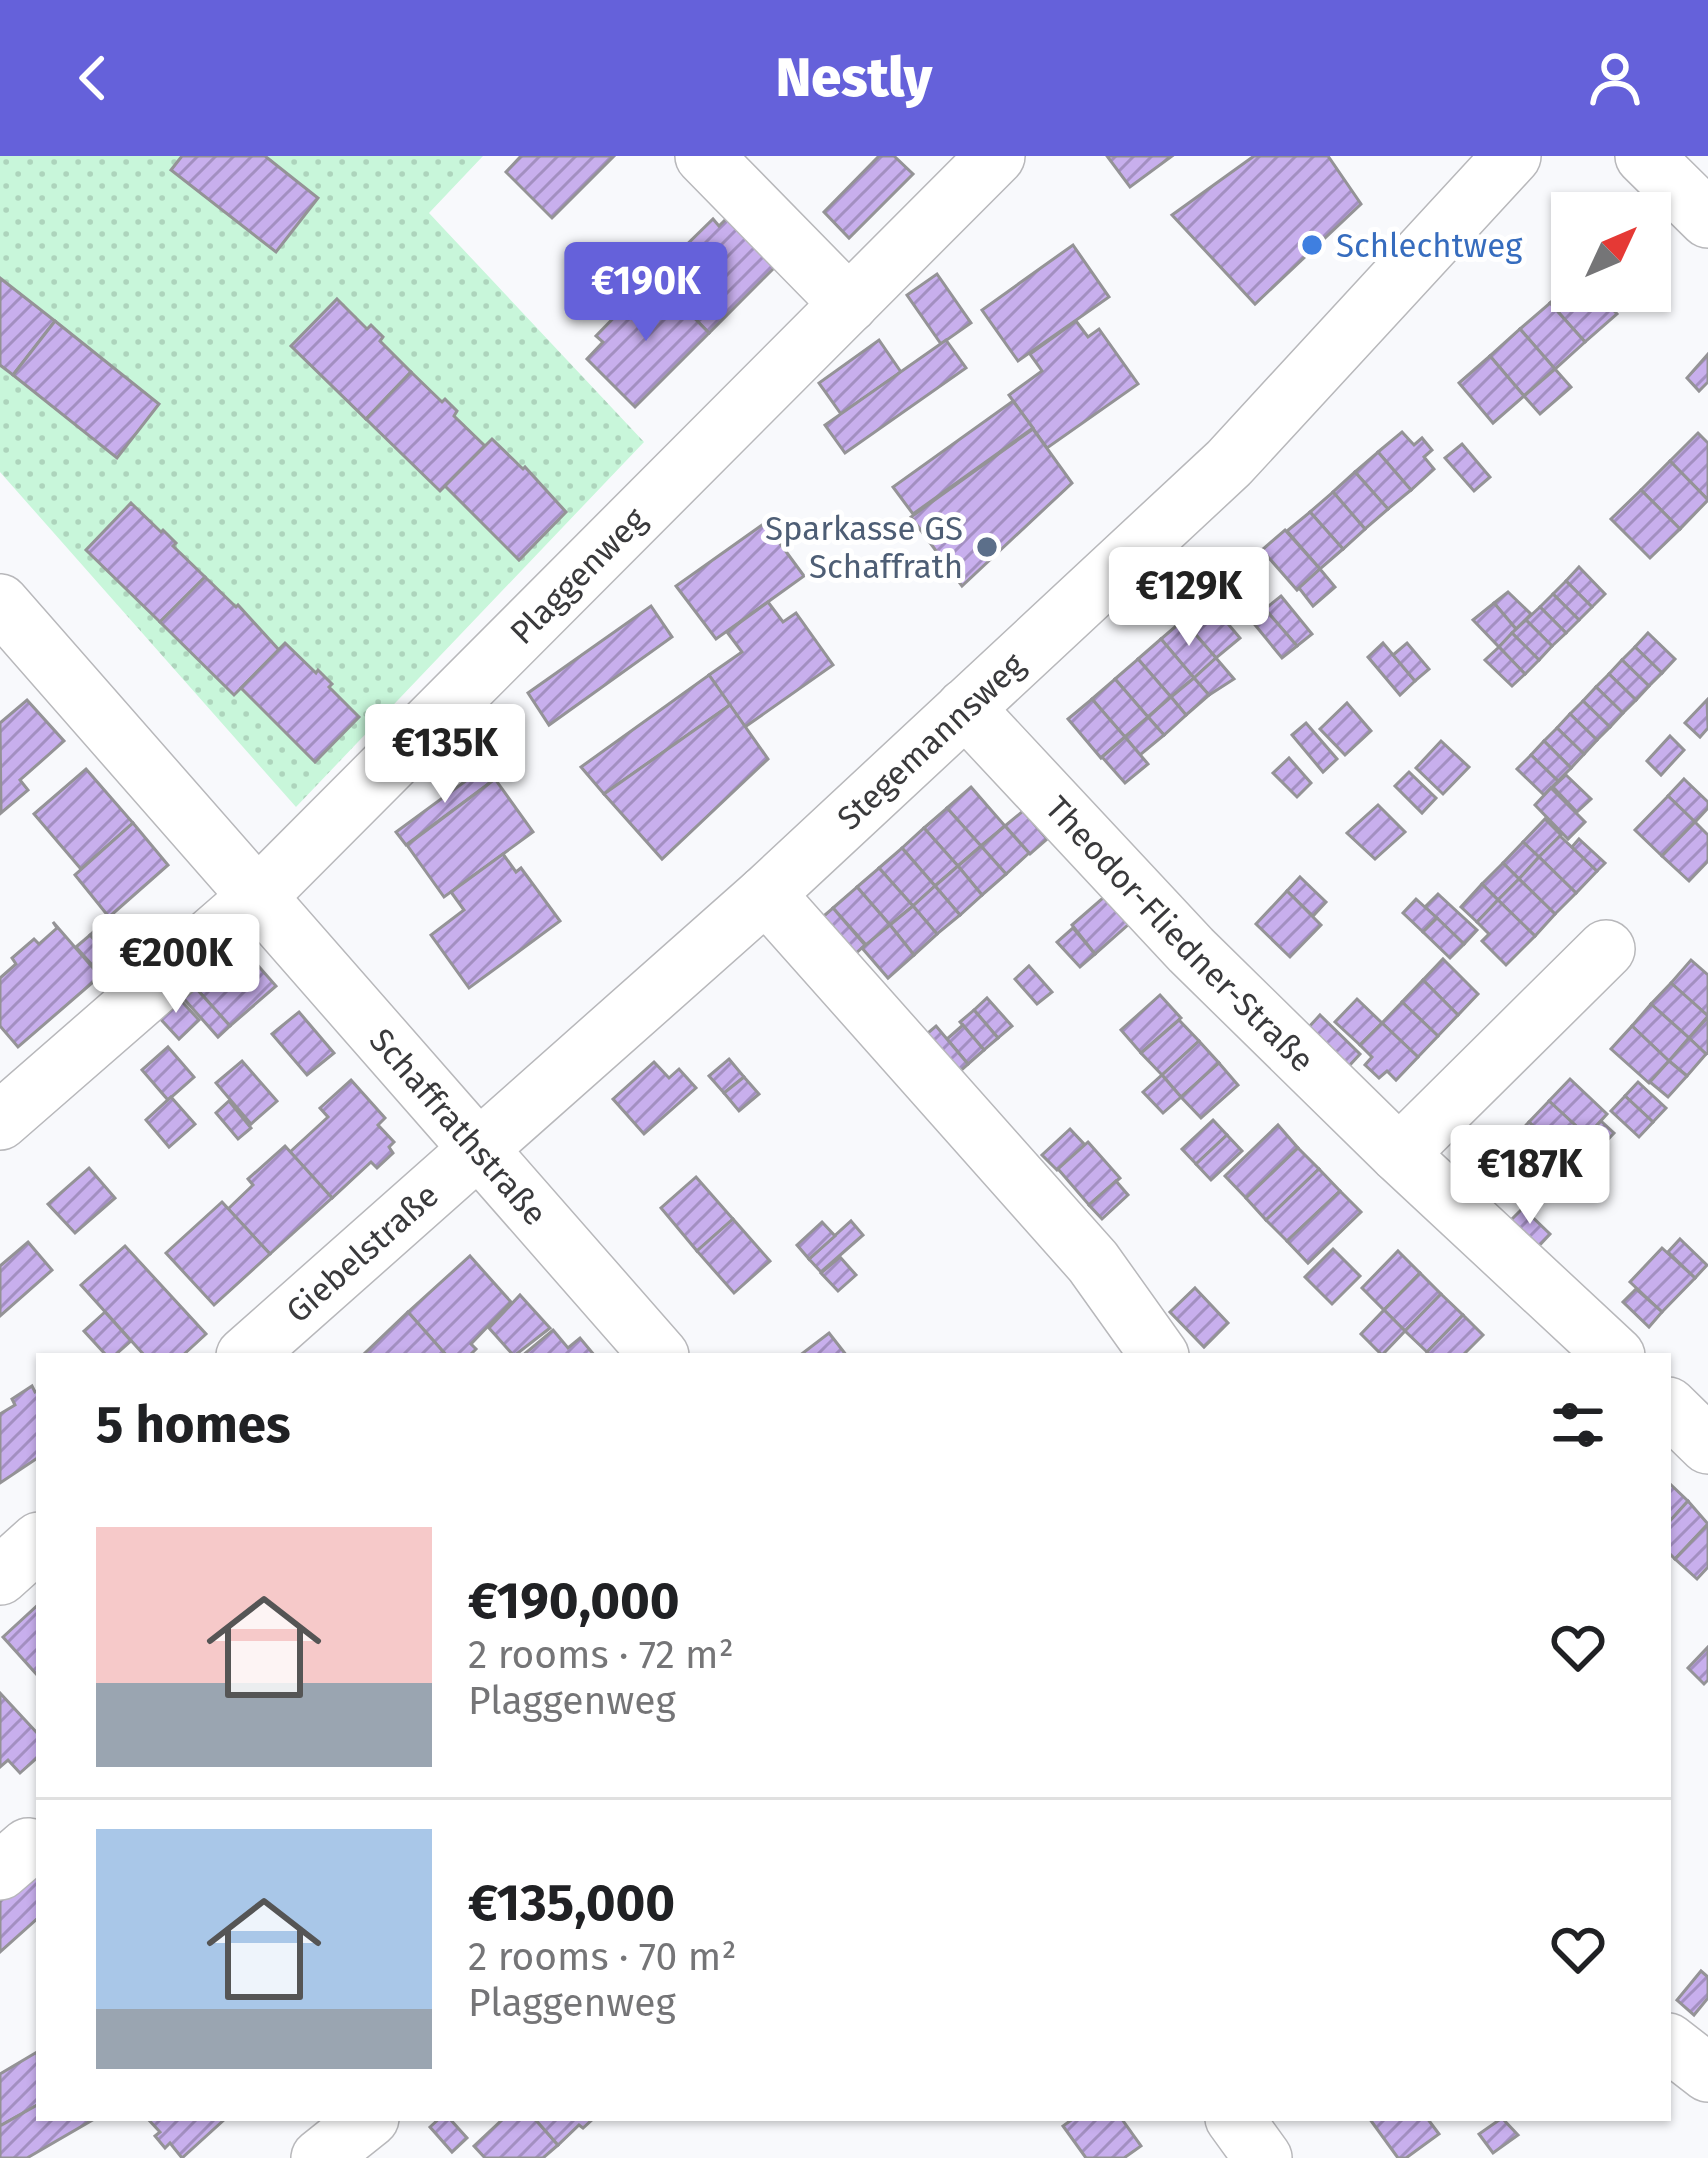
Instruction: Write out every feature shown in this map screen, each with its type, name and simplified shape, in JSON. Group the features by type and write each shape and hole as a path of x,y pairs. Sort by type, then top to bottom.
{"street":[{"path":"704,156 849,304"},
{"name":"Plaggenweg","path":"257,897 996,156"},
{"name":"Stegemannsweg","path":"477,1148 766,894 1229,463 1512,156"},
{"path":"1644,156 1708,219"},
{"name":"Schaffrathstraße","path":"0,603 656,1353"},
{"name":"Theodor-Fliedner-Straße","path":"964,708 1191,950 1613,1353"},
{"path":"766,894 1093,1262 1158,1353"},
{"path":"0,1121 257,897"},
{"path":"1400,1154 1606,950"},
{"name":"Giebelstraße","path":"248,1353 477,1148"},
{"path":"1671,1409 1708,1445"},
{"path":"0,1576 36,1544"},
{"path":"1671,2044 1708,2073"},
{"path":"320,2158 366,2121"},
{"path":"1236,2121 1263,2158"}],"green space":[{"path":"0,156 483,156 429,213 644,442 296,807 0,472"}],"building":[{"path":"182,156 265,156 318,198 276,252 171,170"},
{"path":"521,156 614,156 552,218 506,172"},
{"path":"879,156 894,156 913,174 849,238 824,212"},
{"path":"1107,156 1172,156 1130,187"},
{"path":"1254,156 1328,156 1361,204 1255,304 1172,215"},
{"path":"736,209 785,257 709,333 662,285 679,268 671,260 713,219 719,226"},
{"path":"1073,245 1109,297 1018,361 982,310"},
{"path":"937,274 971,323 941,344 907,295"},
{"path":"0,278 55,321 13,375 0,365"},
{"path":"662,285 709,333 635,407 587,359 603,342 596,336 638,293 647,300"},
{"path":"337,299 367,329 371,325 411,372 366,419 291,346"},
{"path":"1550,303 1551,312 1558,312 1585,342 1555,369 1520,329"},
{"path":"1558,312 1615,312 1617,314 1585,342"},
{"path":"55,321 159,404 117,458 13,375"},
{"path":"1076,321 1088,337 1099,329 1138,384 1047,448 1009,395 1042,371 1030,354"},
{"path":"1520,329 1555,369 1524,396 1490,356"},
{"path":"879,340 901,372 841,414 819,383"},
{"path":"946,340 966,368 845,453 825,425"},
{"path":"1708,354 1708,382 1699,391 1687,378"},
{"path":"1490,356 1524,396 1493,423 1459,383"},
{"path":"1555,369 1571,387 1540,414 1524,396"},
{"path":"411,372 457,411 454,416 485,446 440,491 366,419"},
{"path":"1013,401 1033,428 913,514 893,487"},
{"path":"1033,429 1072,483 962,586 911,517"},
{"path":"1402,432 1414,445 1422,438 1432,450 1424,457 1434,469 1411,490 1378,452"},
{"path":"1698,433 1708,443 1708,500 1670,461"},
{"path":"492,439 566,512 519,560 445,486"},
{"path":"1462,444 1490,477 1474,491 1445,458"},
{"path":"1378,452 1411,490 1388,509 1355,472"},
{"path":"1670,461 1708,500 1680,529 1641,490"},
{"path":"1355,472 1388,509 1365,529 1333,492"},
{"path":"1641,490 1680,529 1650,558 1611,519"},
{"path":"1333,492 1365,529 1343,549 1310,512"},
{"path":"131,503 205,577 160,622 86,550"},
{"path":"1310,512 1343,549 1320,569 1287,531"},
{"path":"765,523 804,576 716,639 676,586"},
{"path":"1285,530 1320,569 1297,590 1262,550"},
{"path":"1579,567 1605,594 1592,607 1566,581"},
{"path":"1320,569 1335,587 1313,606 1299,588"},
{"path":"205,577 279,650 234,695 160,622"},
{"path":"1566,581 1592,607 1579,620 1553,594"},
{"path":"1508,592 1531,614 1516,629 1494,603"},
{"path":"1553,594 1579,620 1566,633 1540,607"},
{"path":"1281,596 1312,634 1297,646 1265,609"},
{"path":"1207,599 1240,638 1216,658 1183,620"},
{"path":"768,602 783,622 796,613 833,665 745,727 709,675 742,652 727,632"},
{"path":"1494,603 1516,629 1499,647 1473,620"},
{"path":"651,606 672,637 549,725 528,693"},
{"path":"1540,607 1566,633 1552,646 1526,620"},
{"path":"1265,609 1297,646 1282,658 1251,620"},
{"path":"1183,620 1216,658 1194,678 1161,639"},
{"path":"1526,620 1552,646 1539,660 1512,633"},
{"path":"1512,633 1539,660 1525,674 1499,647"},
{"path":"1648,633 1675,659 1662,673 1635,647"},
{"path":"1161,639 1194,678 1171,697 1138,659"},
{"path":"285,643 332,684 329,687 359,717 315,762 241,688"},
{"path":"1383,643 1415,681 1400,695 1368,657"},
{"path":"1407,643 1429,669 1415,681 1393,655"},
{"path":"1499,647 1525,674 1512,686 1485,660"},
{"path":"1635,647 1662,673 1649,686 1622,660"},
{"path":"1216,658 1234,679 1209,695 1194,678"},
{"path":"1138,659 1171,697 1148,717 1115,679"},
{"path":"1622,660 1649,686 1636,700 1609,674"},
{"path":"1609,674 1636,700 1623,713 1596,687"},
{"path":"709,675 730,705 604,794 581,767"},
{"path":"1194,678 1209,695 1186,715 1171,697"},
{"path":"1115,679 1148,717 1125,737 1092,699"},
{"path":"1596,687 1623,713 1610,727 1583,701"},
{"path":"1171,697 1186,715 1164,735 1148,717"},
{"path":"1092,699 1125,737 1101,758 1068,719"},
{"path":"27,700 64,741 20,780 28,790 1,813 0,723"},
{"path":"1707,700 1708,728 1700,737 1685,723"},
{"path":"1583,701 1610,727 1597,740 1570,714"},
{"path":"1347,703 1371,731 1345,755 1320,729"},
{"path":"730,705 768,759 662,859 604,794"},
{"path":"1570,714 1597,740 1584,754 1557,728"},
{"path":"1148,717 1164,735 1140,755 1125,737"},
{"path":"1306,723 1337,759 1323,772 1292,735"},
{"path":"1557,728 1584,754 1571,768 1544,741"},
{"path":"1670,736 1684,750 1661,775 1647,761"},
{"path":"1125,737 1148,764 1125,783 1102,757"},
{"path":"1441,741 1469,767 1443,794 1416,768"},
{"path":"1544,741 1571,768 1558,781 1531,755"},
{"path":"1531,755 1558,781 1544,795 1517,769"},
{"path":"1289,758 1311,783 1297,797 1273,773"},
{"path":"486,766 495,779 406,845 396,832"},
{"path":"86,769 133,823 81,869 34,814"},
{"path":"1409,772 1436,798 1422,813 1395,786"},
{"path":"1566,775 1591,799 1577,812 1553,787"},
{"path":"495,779 533,832 444,897 407,845"},
{"path":"1684,779 1708,802 1695,822 1668,796"},
{"path":"971,787 1005,826 981,846 947,808"},
{"path":"1551,788 1585,822 1568,839 1535,805"},
{"path":"1668,796 1695,822 1662,856 1635,830"},
{"path":"1378,805 1405,832 1375,859 1347,833"},
{"path":"947,808 981,846 958,866 924,828"},
{"path":"1023,811 1047,839 1030,854 1005,826"},
{"path":"1545,819 1561,835 1539,857 1523,842"},
{"path":"1695,822 1708,835 1708,861 1689,881 1662,856"},
{"path":"133,823 168,865 109,917 75,875"},
{"path":"1005,826 1029,853 1006,874 981,846"},
{"path":"924,828 958,866 935,886 902,848"},
{"path":"1560,836 1597,871 1576,893 1539,857"},
{"path":"1579,839 1605,863 1597,871 1572,847"},
{"path":"1523,842 1539,857 1519,879 1503,863"},
{"path":"981,846 1006,874 982,895 958,866"},
{"path":"902,848 935,886 913,906 879,868"},
{"path":"503,854 516,872 521,868 560,921 469,988 431,935 464,910 451,892"},
{"path":"1539,857 1576,893 1555,914 1519,879"},
{"path":"1503,863 1519,879 1498,900 1482,884"},
{"path":"958,866 982,895 960,915 935,886"},
{"path":"879,868 913,906 890,925 857,887"},
{"path":"1300,877 1326,902 1313,916 1287,891"},
{"path":"1519,879 1555,914 1535,936 1498,900"},
{"path":"1482,884 1498,900 1477,922 1461,907"},
{"path":"935,886 960,915 937,934 913,906"},
{"path":"857,887 890,925 867,946 833,908"},
{"path":"1287,891 1321,925 1290,957 1256,924"},
{"path":"1438,894 1477,930 1464,944 1425,907"},
{"path":"1104,897 1129,924 1095,954 1072,925"},
{"path":"1416,899 1437,918 1423,932 1403,913"},
{"path":"1498,900 1535,936 1506,965 1482,941 1489,934 1477,922"},
{"path":"913,906 937,934 914,955 890,925"},
{"path":"833,908 865,945 845,963 812,926"},
{"path":"1437,918 1464,944 1450,958 1423,932"},
{"path":"53,922 100,976 18,1047 0,1026 0,978 16,964 12,958 34,939 39,944 57,928"},
{"path":"104,922 129,951 115,963 90,935"},
{"path":"890,925 914,955 888,978 862,948"},
{"path":"1073,928 1095,954 1080,967 1057,942"},
{"path":"90,935 115,963 101,975 76,947"},
{"path":"240,945 276,986 230,1026 194,986"},
{"path":"1443,959 1478,994 1458,1015 1423,980"},
{"path":"1691,960 1708,975 1708,1016 1671,983"},
{"path":"1029,966 1052,992 1037,1004 1015,979"},
{"path":"1423,980 1458,1015 1438,1036 1402,1002"},
{"path":"1671,983 1708,1016 1689,1038 1651,1004"},
{"path":"194,986 230,1026 218,1037 177,991"},
{"path":"174,993 199,1020 179,1039 154,1012"},
{"path":"1160,995 1181,1018 1141,1053 1121,1030"},
{"path":"987,998 1012,1026 998,1038 974,1010"},
{"path":"1357,999 1382,1023 1360,1045 1335,1022"},
{"path":"1402,1002 1438,1036 1418,1057 1382,1023"},
{"path":"1651,1004 1689,1038 1669,1061 1632,1026"},
{"path":"974,1010 998,1038 984,1050 960,1022"},
{"path":"299,1012 334,1053 307,1075 272,1034"},
{"path":"1320,1015 1360,1054 1348,1067 1308,1028"},
{"path":"1708,1017 1708,1053 1706,1054 1689,1038"},
{"path":"1179,1020 1199,1041 1162,1075 1141,1053"},
{"path":"1382,1023 1418,1057 1396,1080 1387,1071 1379,1078 1365,1065 1372,1057 1360,1045"},
{"path":"963,1025 984,1050 968,1064 947,1039"},
{"path":"936,1026 968,1064 948,1082 915,1044"},
{"path":"1632,1026 1669,1061 1649,1083 1611,1049"},
{"path":"1689,1038 1706,1054 1687,1076 1669,1061"},
{"path":"1199,1041 1219,1063 1181,1097 1162,1075"},
{"path":"168,1047 194,1077 168,1100 142,1070"},
{"path":"729,1059 744,1077 724,1093 709,1076"},
{"path":"242,1061 277,1101 251,1124 216,1083"},
{"path":"1669,1061 1687,1076 1668,1097 1650,1082"},
{"path":"654,1062 669,1078 679,1069 696,1088 644,1134 613,1099"},
{"path":"1219,1063 1238,1085 1201,1118 1181,1097"},
{"path":"1162,1075 1181,1097 1163,1113 1143,1092"},
{"path":"744,1077 759,1094 739,1111 724,1093"},
{"path":"1570,1079 1607,1114 1587,1136 1549,1101"},
{"path":"351,1080 385,1118 378,1125 394,1142 389,1147 393,1153 377,1168 371,1162 332,1198 290,1152 328,1117 320,1108"},
{"path":"1638,1082 1666,1108 1653,1122 1625,1096"},
{"path":"1625,1096 1653,1122 1639,1137 1611,1111"},
{"path":"171,1097 195,1124 169,1147 146,1120"},
{"path":"229,1101 251,1128 238,1139 216,1113"},
{"path":"1549,1101 1587,1136 1566,1157 1529,1122"},
{"path":"1213,1120 1227,1135 1196,1164 1182,1149"},
{"path":"1601,1121 1614,1133 1599,1149 1586,1137"},
{"path":"1529,1122 1566,1157 1546,1179 1509,1143"},
{"path":"1278,1125 1298,1148 1246,1198 1225,1176"},
{"path":"1070,1129 1085,1145 1057,1170 1042,1155"},
{"path":"1227,1135 1242,1151 1211,1180 1196,1164"},
{"path":"1586,1137 1600,1150 1580,1171 1566,1157"},
{"path":"1088,1142 1120,1178 1089,1205 1058,1169"},
{"path":"1509,1143 1546,1179 1525,1201 1514,1189 1504,1199 1492,1188 1501,1178 1488,1165"},
{"path":"285,1146 332,1198 270,1254 228,1209 253,1185 248,1179"},
{"path":"1298,1148 1319,1169 1266,1220 1246,1198"},
{"path":"89,1168 115,1198 75,1233 48,1204"},
{"path":"1319,1169 1340,1191 1287,1241 1266,1220"},
{"path":"696,1177 733,1219 697,1251 661,1208"},
{"path":"1116,1181 1128,1195 1102,1219 1089,1205"},
{"path":"1340,1191 1361,1212 1308,1263 1287,1241"},
{"path":"222,1202 270,1254 214,1305 166,1253"},
{"path":"1523,1208 1550,1234 1538,1247 1510,1221"},
{"path":"733,1219 770,1261 734,1293 697,1251"},
{"path":"851,1221 863,1235 821,1272 809,1259"},
{"path":"822,1222 835,1236 809,1259 797,1245"},
{"path":"1680,1239 1707,1265 1695,1278 1668,1252"},
{"path":"28,1242 52,1270 0,1316 0,1266"},
{"path":"125,1246 206,1334 185,1353 142,1353 81,1285"},
{"path":"1662,1248 1695,1278 1662,1312 1630,1282"},
{"path":"1333,1249 1360,1276 1332,1304 1305,1277"},
{"path":"1398,1251 1420,1273 1384,1310 1362,1288"},
{"path":"470,1256 511,1302 471,1344 476,1349 472,1353 444,1353 408,1312"},
{"path":"840,1257 856,1275 838,1291 821,1273"},
{"path":"1420,1273 1441,1294 1405,1331 1384,1310"},
{"path":"1195,1288 1228,1323 1204,1347 1170,1312"},
{"path":"1636,1289 1662,1312 1649,1327 1623,1302"},
{"path":"1441,1294 1463,1315 1427,1352 1405,1331"},
{"path":"520,1295 550,1328 511,1353 489,1328"},
{"path":"1384,1310 1405,1331 1384,1353 1361,1334"},
{"path":"105,1312 131,1341 117,1353 104,1353 84,1331"},
{"path":"408,1312 444,1353 365,1353"},
{"path":"1463,1315 1483,1335 1465,1353 1427,1352"},
{"path":"553,1330 568,1348 580,1338 592,1353 526,1353"},
{"path":"829,1333 845,1353 803,1353"},
{"path":"32,1386 36,1392 36,1459 0,1483 0,1414 15,1405 12,1399"},
{"path":"1671,1485 1688,1501 1671,1520"},
{"path":"1688,1501 1708,1524 1675,1559 1671,1555 1671,1520"},
{"path":"1708,1524 1708,1567 1697,1579 1675,1559"},
{"path":"36,1607 36,1674 3,1637"},
{"path":"1708,1647 1708,1680 1704,1684 1688,1668"},
{"path":"0,1693 36,1732 36,1759 20,1773 8,1760 0,1767"},
{"path":"36,1868 36,1920 0,1952 0,1901"},
{"path":"1701,1971 1708,1977 1708,1998 1694,2015 1677,2000"},
{"path":"36,2053 36,2106 0,2126 0,2074"},
{"path":"36,2106 36,2121 91,2121 27,2158 0,2158 0,2126"},
{"path":"150,2121 223,2121 182,2158 170,2143 165,2148 155,2136 160,2132"},
{"path":"437,2121 452,2121 467,2138 452,2152 430,2127"},
{"path":"501,2121 537,2121 558,2145 543,2158 485,2158 474,2146"},
{"path":"537,2121 591,2121 583,2128 579,2125 558,2145"},
{"path":"1070,2121 1123,2121 1141,2146 1124,2158 1086,2158 1063,2126"},
{"path":"1371,2121 1429,2121 1439,2134 1406,2158 1398,2158"},
{"path":"1505,2121 1518,2135 1493,2153 1479,2134"}],"place":[{"name":"Schlechtweg","path":"1312,245"},
{"name":"Sparkasse GS Schaffrath","path":"987,547"}]}
